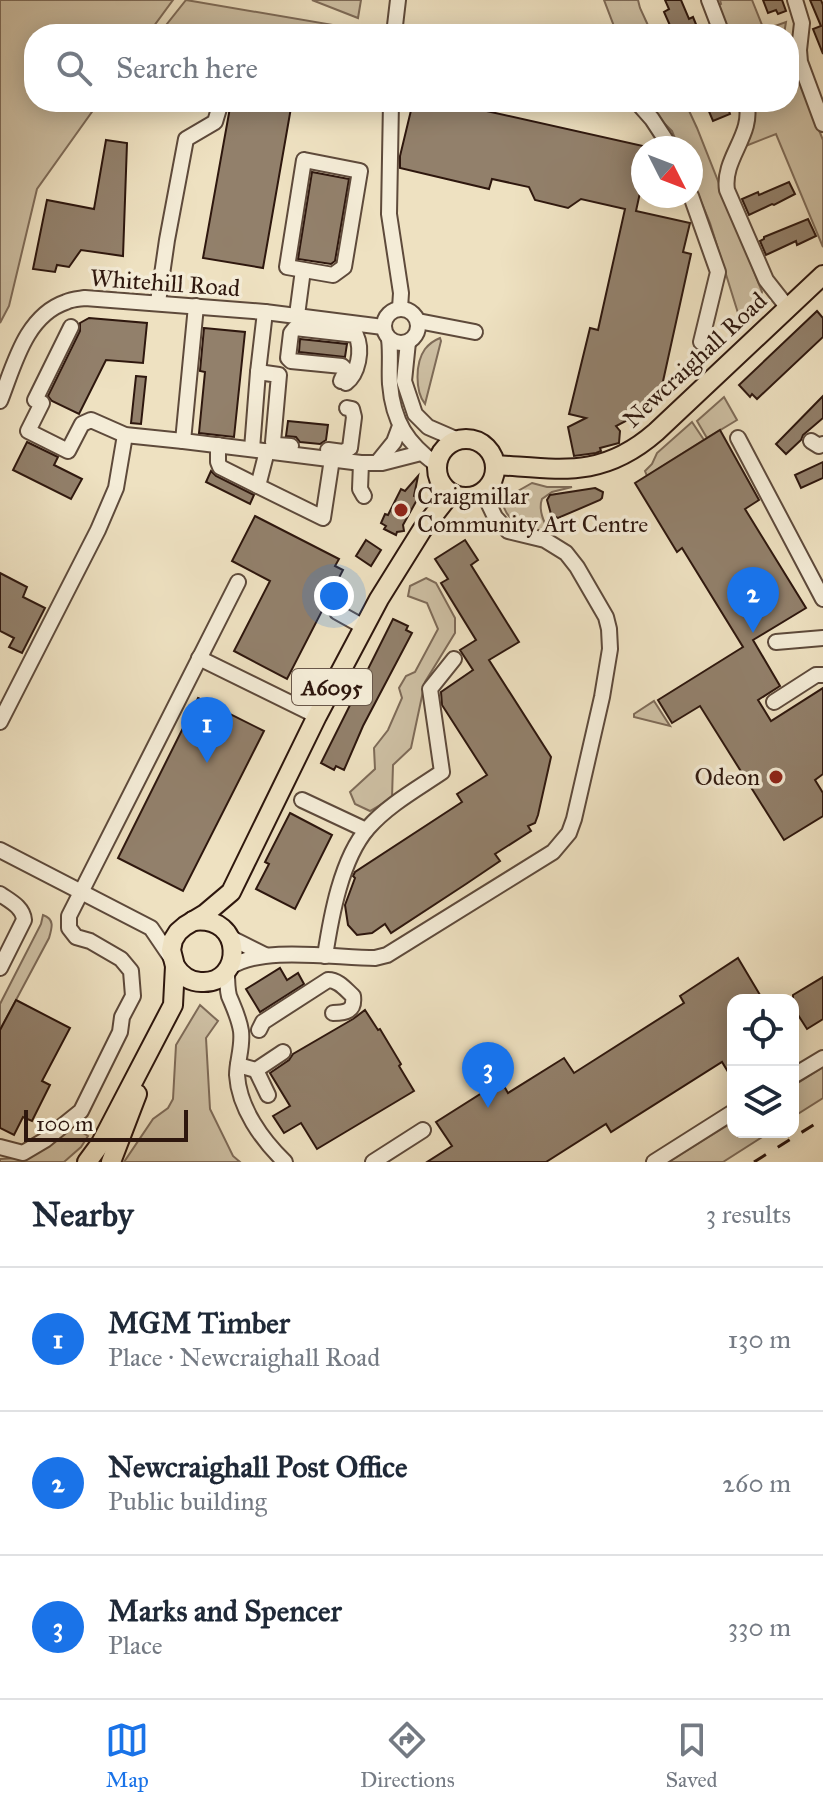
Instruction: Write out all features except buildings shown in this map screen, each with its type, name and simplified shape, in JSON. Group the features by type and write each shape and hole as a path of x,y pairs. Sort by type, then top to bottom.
{"main road":[{"name":"Newcraighall Road","path":"496,465 580,469 607,462 638,447 823,275"},
{"path":"458,440 480,442 492,454 496,465 491,484 483,492 470,497 451,493 440,481 439,457 445,448 458,440"},
{"name":"A6095","path":"189,923 231,892 364,627 422,530 451,493"},
{"name":"A6095","path":"228,969 233,958 231,892"},
{"path":"94,1162 173,1005 173,940 189,923 203,920 221,926 230,936"},
{"path":"173,963 186,978 204,982 214,980 228,969"},
{"path":"173,1005 204,982"},
{"path":"111,1162 151,1049"},
{"path":"78,1162 112,1122"},
{"path":"87,1162 101,1143"}],"street":[{"path":"395,24 398,0"},
{"path":"709,0 718,24"},
{"path":"795,0 802,23 800,62 823,124"},
{"path":"158,302 186,139 215,122 218,112"},
{"path":"391,112 389,214 401,293 400,308"},
{"path":"646,112 663,136"},
{"path":"747,112 746,128 725,178 727,190 766,280 788,308"},
{"path":"304,160 360,171 344,267 333,275 303,270 287,267 304,160"},
{"path":"695,208 718,272 701,342"},
{"path":"297,315 303,270"},
{"name":"Whitehill Road","path":"0,401 23,342 34,326 64,302 85,298 297,315 386,333"},
{"path":"183,441 196,306"},
{"path":"437,465 406,436 394,414 386,333 386,316 390,312 400,308 413,313 418,321 415,335 408,342 404,381 415,414 428,427 458,440"},
{"path":"258,486 258,372 265,312"},
{"path":"418,321 475,332"},
{"path":"71,327 35,400 42,403 28,431 68,451 82,424 91,420 125,435 361,463 377,463 421,453"},
{"path":"295,328 356,335 360,341 356,372 350,381 344,382 346,370 342,366 291,361 288,358 291,333 295,328"},
{"path":"386,333 398,343 408,342"},
{"path":"258,372 279,375 273,442 277,445 343,452 350,448 354,417 352,409 347,408"},
{"path":"377,463 394,442 400,426"},
{"path":"0,722 98,530 116,488 125,435"},
{"path":"738,438 823,599"},
{"path":"218,445 220,467 323,518 332,459"},
{"path":"361,463 360,489 364,496"},
{"path":"285,1162 256,1128 241,1094 237,1074 241,1034 229,994 228,969 236,963 265,955 375,958 387,955 553,852 569,833 574,819 610,649 606,617 566,553 545,540 508,531 495,517 483,492"},
{"path":"0,1147 23,1153 81,1111 120,1032 122,1017 133,996 131,971 121,959 90,941 76,937 69,928 69,916 238,582"},
{"path":"337,612 364,627"},
{"path":"776,642 823,638"},
{"path":"199,658 317,716"},
{"path":"325,956 330,922 345,868 366,830 389,809 442,772 430,689 454,659"},
{"path":"774,702 816,675 823,675"},
{"path":"302,800 366,830"},
{"path":"0,850 151,928 173,963"},
{"path":"0,894 24,913 24,920 0,968"},
{"path":"151,928 189,923"},
{"path":"230,936 265,955"},
{"path":"259,1030 263,1022 328,980 338,982 353,996 351,1010 333,1013"},
{"path":"204,982 229,994"},
{"path":"256,1070 283,1052"},
{"path":"799,1072 823,1058"},
{"path":"238,1065 256,1070 268,1095"},
{"path":"654,1162 727,1116"},
{"path":"373,1162 423,1130"}],"shaded area":[{"path":"0,0 173,0 155,24 24,24 24,112 92,112 37,189 9,306 0,323"},
{"path":"186,0 327,24 167,24"},
{"path":"312,0 361,0 358,18"},
{"path":"604,0 638,0 647,24 613,24"},
{"path":"720,0 752,0 762,24 720,24 714,7 721,4"},
{"path":"799,81 823,140 823,247 776,134 743,147 752,112 799,112"},
{"path":"653,112 690,112 700,136 674,136"},
{"path":"703,143 762,292 756,308 738,313 703,206"},
{"path":"440,338 425,404 418,385 419,362 427,347"},
{"path":"724,397 737,420 707,438 697,421"},
{"path":"692,422 704,440 647,476 645,471 657,453"},
{"path":"532,483 547,487 572,487 552,492 542,499 541,512 549,532 519,524 504,508 502,500"},
{"path":"426,578 436,583 455,618 455,633 425,682 411,748 393,765 392,798 370,811 355,804 350,792 375,769 374,748 388,730 402,698 399,688 406,676 415,672 438,629 427,603 408,596 410,586"},
{"path":"654,701 670,726 634,717"},
{"path":"43,915 51,921 49,938 0,1030 0,1004"},
{"path":"200,1005 218,1021 206,1038 210,1109 233,1156 240,1162 124,1162 153,1119 168,1108 173,1099 176,1045"},
{"path":"823,1067 823,1098 799,1113 799,1082"},
{"path":"70,1125 88,1136 64,1162 0,1162 0,1159 17,1158"},
{"path":"727,1126 727,1138 761,1138 723,1162 668,1162"}],"railway":[{"path":"754,1162 823,1119"}],"place":[{"name":"Craigmillar Community Art Centre","path":"401,510"},
{"name":"Newcraighall Post Office","path":"753,633"},
{"name":"MGM Timber","path":"207,763"},
{"name":"Odeon","path":"776,777"},
{"name":"Marks and Spencer","path":"488,1108"}]}
